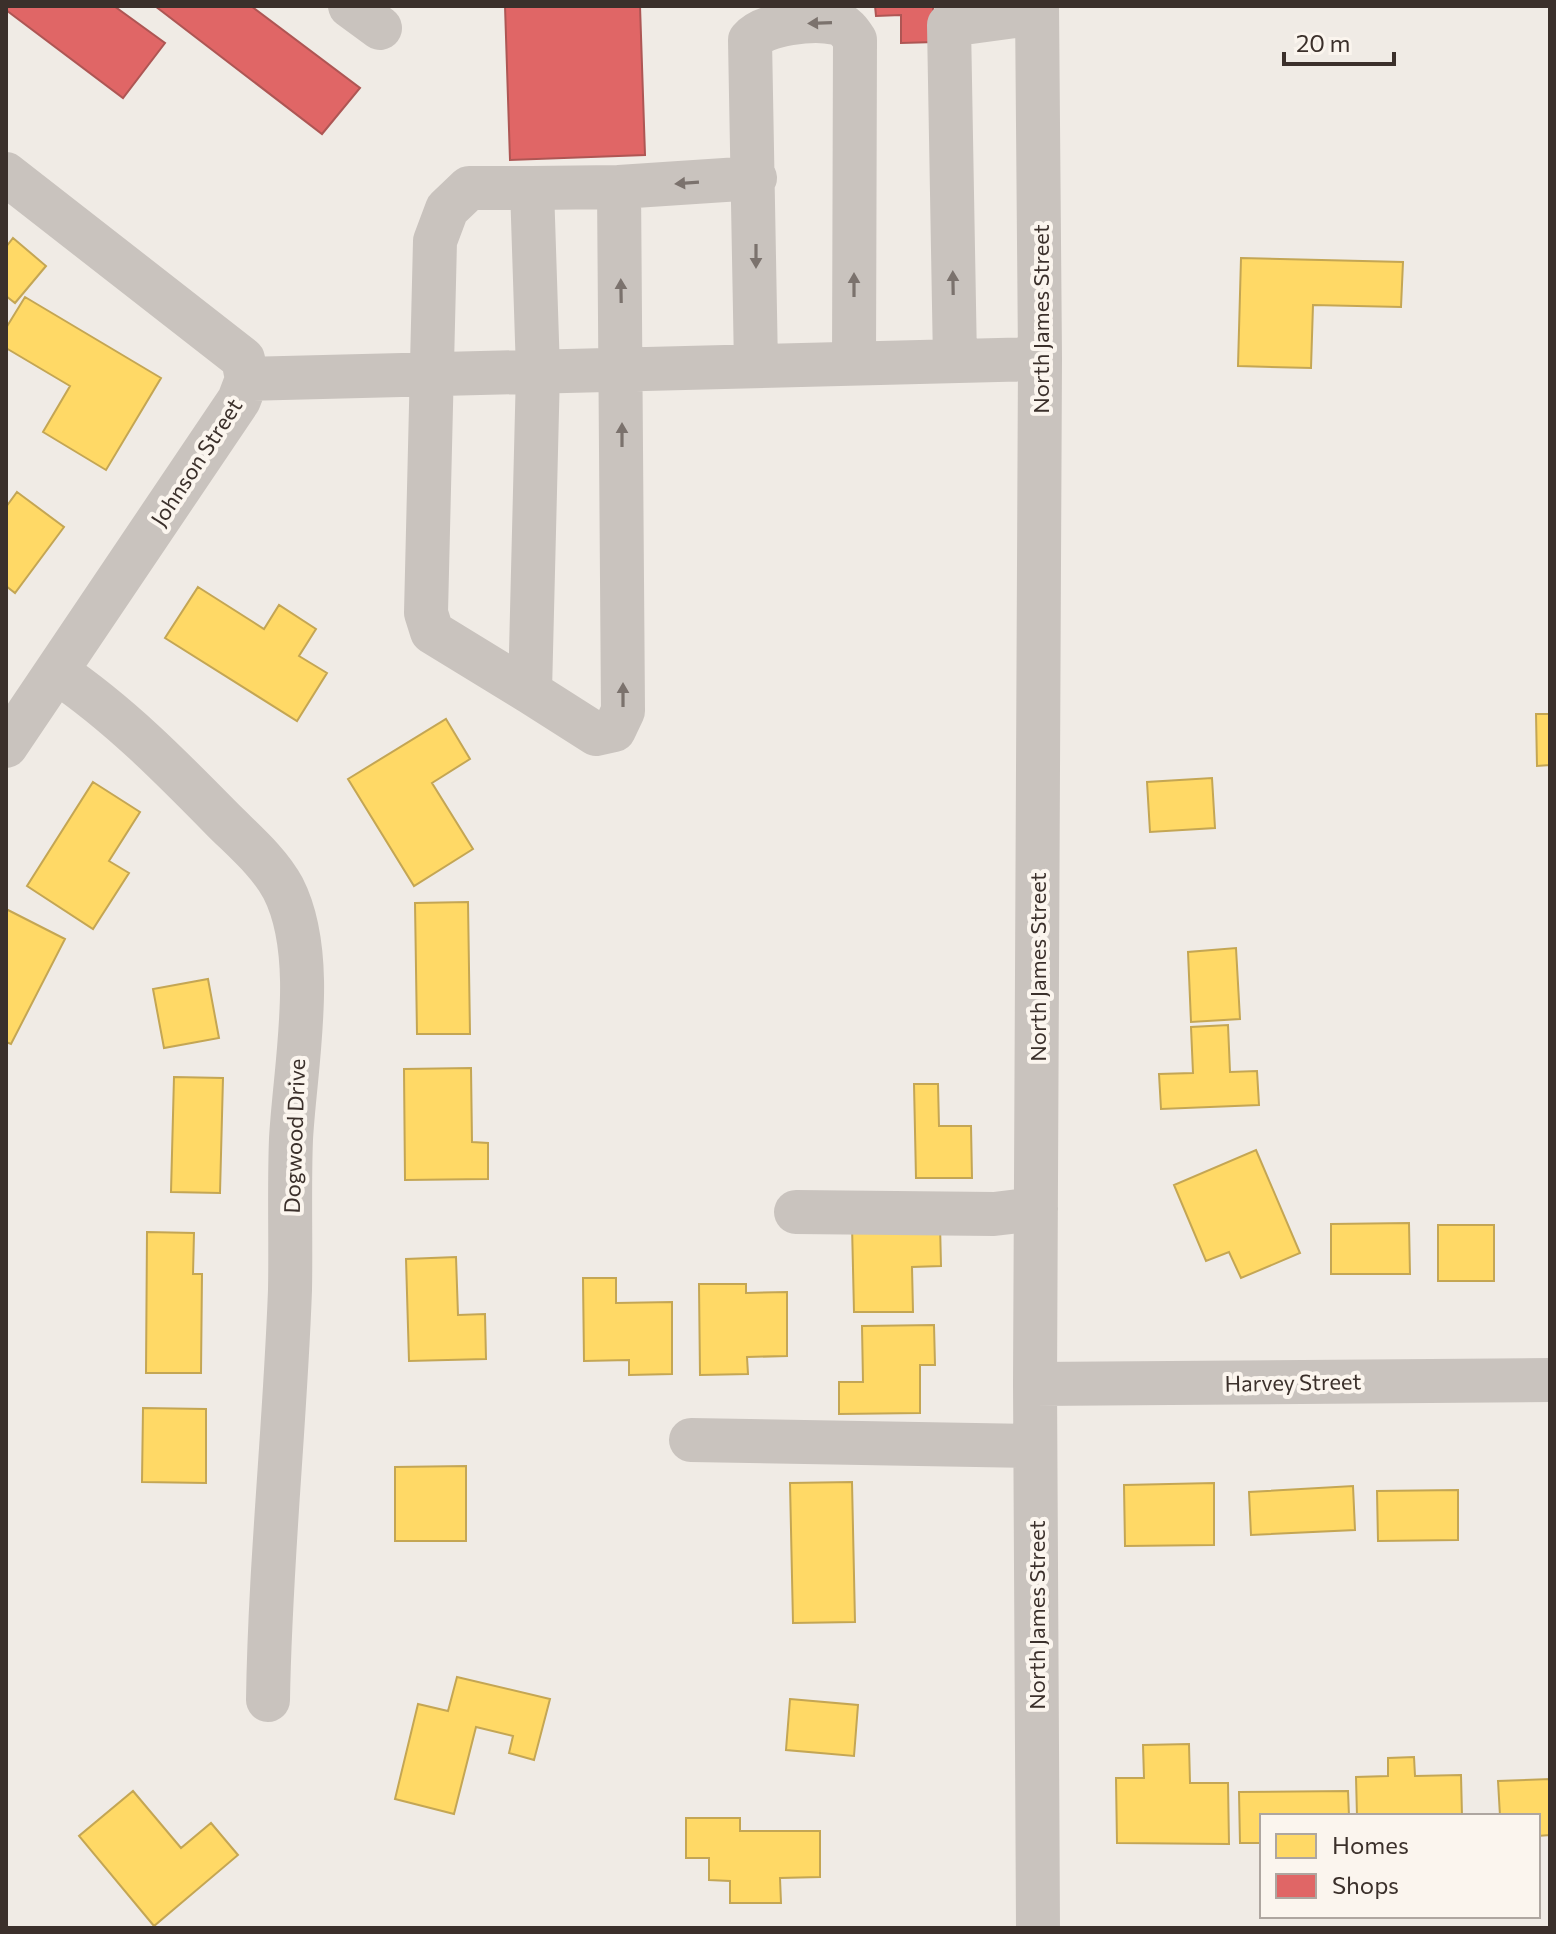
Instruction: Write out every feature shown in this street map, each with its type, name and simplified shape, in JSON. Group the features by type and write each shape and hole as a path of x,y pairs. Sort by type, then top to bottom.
{"street":[{"path":"955,361 949,25 1037,9"},
{"name":"North James Street","path":"1037,9 1040,359 1035,1384 1038,1928"},
{"path":"756,366 755,178 750,40 757,31 774,25 837,23 848,29 855,40 854,363"},
{"name":"Johnson Street","path":"6,174 243,359 247,379 239,400 6,746"},
{"path":"619,187 623,711 614,730 596,734 432,632 426,613 435,241 447,209 469,188 619,187 755,178"},
{"path":"530,692 538,371 532,188"},
{"path":"247,379 1040,359"},
{"name":"Dogwood Drive","path":"57,672 91,695 168,763 270,868 283,890 296,925 302,978 291,1142 290,1291 270,1577 268,1700"},
{"path":"796,1212 994,1214 1036,1209"},
{"name":"Harvey Street","path":"1035,1384 1550,1380"},
{"path":"691,1440 1035,1446"}],"building: Homes":[{"path":"13,238 46,266 15,303 6,296 6,247"},
{"path":"1241,258 1403,262 1401,307 1313,305 1311,368 1238,366"},
{"path":"25,297 161,378 106,470 43,432 70,386 6,348 6,328"},
{"path":"17,492 64,527 15,593 6,586 6,507"},
{"path":"198,587 264,629 279,605 316,629 299,656 327,673 297,721 165,638"},
{"path":"1536,714 1550,714 1550,765 1537,766"},
{"path":"446,719 470,759 432,783 473,849 414,886 348,779"},
{"path":"1212,778 1215,828 1150,832 1147,782"},
{"path":"93,782 140,812 109,861 129,873 93,929 27,886"},
{"path":"468,902 470,1034 417,1034 415,903"},
{"path":"6,909 65,939 11,1044 6,1042"},
{"path":"1236,948 1240,1019 1191,1022 1188,952"},
{"path":"208,979 219,1038 164,1048 153,989"},
{"path":"1228,1025 1230,1072 1257,1071 1259,1105 1161,1109 1159,1074 1193,1073 1191,1027"},
{"path":"471,1068 472,1142 488,1143 488,1179 405,1180 404,1069"},
{"path":"174,1077 223,1078 220,1193 171,1192"},
{"path":"914,1084 938,1084 939,1126 971,1126 972,1178 916,1178"},
{"path":"1256,1150 1300,1253 1241,1278 1229,1252 1206,1261 1174,1185"},
{"path":"1409,1223 1410,1274 1331,1274 1331,1224"},
{"path":"940,1224 941,1266 912,1267 913,1312 854,1312 852,1225"},
{"path":"1438,1225 1494,1225 1494,1281 1438,1281"},
{"path":"147,1232 194,1233 193,1274 202,1274 201,1373 146,1373"},
{"path":"456,1257 458,1315 485,1314 486,1359 409,1361 406,1259"},
{"path":"583,1278 616,1278 616,1303 672,1302 672,1374 629,1375 629,1360 584,1361"},
{"path":"699,1284 746,1284 746,1293 787,1292 787,1356 747,1357 748,1374 700,1375"},
{"path":"934,1325 935,1365 920,1365 920,1413 839,1414 839,1382 863,1382 862,1326"},
{"path":"143,1408 206,1409 206,1483 142,1482"},
{"path":"466,1466 466,1541 395,1541 395,1467"},
{"path":"852,1482 855,1622 793,1623 790,1483"},
{"path":"1214,1483 1214,1545 1125,1546 1124,1485"},
{"path":"1353,1486 1355,1530 1251,1535 1249,1492"},
{"path":"1458,1490 1458,1540 1378,1541 1377,1491"},
{"path":"457,1677 550,1699 534,1760 509,1753 513,1736 476,1727 454,1814 395,1799 418,1704 448,1711"},
{"path":"790,1699 858,1705 854,1756 786,1750"},
{"path":"1189,1744 1190,1783 1228,1783 1229,1844 1117,1843 1116,1778 1144,1778 1143,1745"},
{"path":"1414,1757 1415,1776 1461,1775 1462,1814 1357,1814 1356,1777 1388,1776 1388,1758"},
{"path":"1550,1779 1550,1835 1540,1836 1540,1814 1500,1814 1498,1781"},
{"path":"133,1791 181,1848 211,1823 238,1855 154,1926 79,1836"},
{"path":"1348,1791 1349,1814 1260,1814 1260,1843 1240,1843 1239,1792"},
{"path":"686,1818 740,1818 740,1831 820,1831 820,1877 780,1878 781,1903 730,1903 730,1881 709,1880 709,1858 686,1858"}],"building: Shops":[{"path":"6,6 114,6 165,43 123,98 6,10"},
{"path":"155,6 251,6 360,88 322,134"},
{"path":"505,6 640,6 645,155 510,160"},
{"path":"875,6 933,6 935,42 901,43 901,15 876,16"}]}
